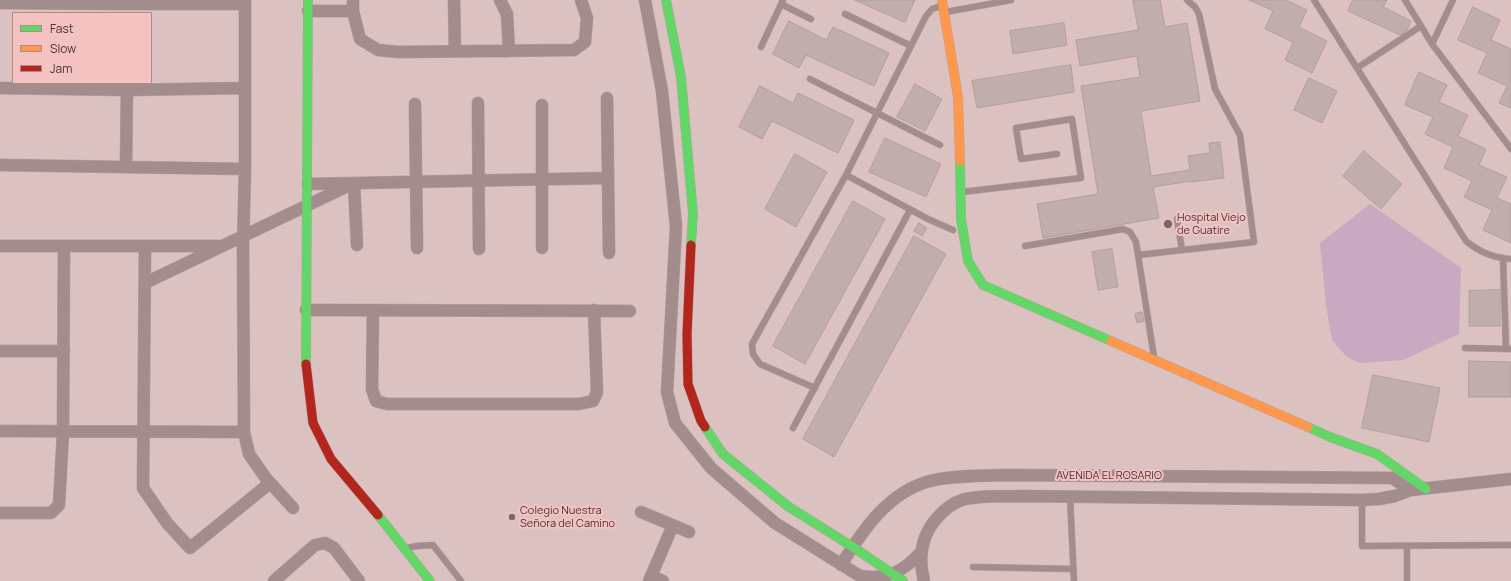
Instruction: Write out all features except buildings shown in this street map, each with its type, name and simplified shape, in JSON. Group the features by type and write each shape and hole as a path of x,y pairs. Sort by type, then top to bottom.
{"street":[{"path":"454,0 455,51"},
{"path":"500,0 507,14 509,51"},
{"path":"430,581 365,498 331,459 313,424 306,360 308,6 353,6 360,39 378,50 398,52 574,50 585,42 587,18 581,0"},
{"path":"645,0 662,91 676,226 667,392 676,423 711,468 775,523 863,578 885,577 894,574 909,564 921,552"},
{"path":"666,0 682,77 693,214 687,334 688,384 701,421 723,454 789,507 853,547 903,581"},
{"path":"0,3 128,6 245,2 245,169 243,241 244,432 249,454 265,477 293,508"},
{"path":"943,6 958,97 961,218 968,261 983,285 1330,437 1377,454 1426,489"},
{"path":"126,167 127,87"},
{"path":"0,88 245,88"},
{"path":"607,98 609,253"},
{"path":"478,103 479,249"},
{"path":"415,104 417,248"},
{"path":"542,105 542,248"},
{"path":"0,165 245,169"},
{"path":"308,184 608,178"},
{"path":"145,283 223,246 243,241 307,206 354,183"},
{"path":"354,183 357,246"},
{"path":"0,246 223,246"},
{"path":"0,513 51,513 59,505 63,432 64,246"},
{"path":"145,246 143,488 167,523 190,548 270,483"},
{"path":"306,310 630,311"},
{"path":"373,310 372,389 376,401 387,404 579,404 593,401 597,392 594,310"},
{"path":"0,352 64,352"},
{"path":"0,431 244,432"},
{"name":"AVENIDA EL ROSARIO","path":"841,565 873,519 890,501 903,492 916,486 930,481 947,478 1006,475 1392,478 1411,490"},
{"name":"AVENIDA EL ROSARIO","path":"924,581 921,571 921,548 928,528 946,508 961,501 982,497 1362,500 1390,497 1411,490 1511,479"},
{"path":"642,512 689,532"},
{"path":"663,581 650,579 672,525"},
{"path":"274,581 315,545 325,543 334,548 359,581"}],"lane":[{"path":"814,388 760,364 753,354 752,344 846,175 926,16 932,9 943,6 1011,0"},
{"path":"1138,255 1254,242 1240,135 1215,89 1199,14 1195,7 1187,0"},
{"path":"1314,0 1466,241 1478,250 1503,259 1511,259"},
{"path":"1405,0 1432,44 1511,149"},
{"path":"1432,44 1453,0"},
{"path":"761,47 782,2 811,19"},
{"path":"845,14 911,46"},
{"path":"1357,68 1421,26"},
{"path":"810,79 940,145"},
{"path":"961,192 1081,178 1072,119 1016,128 1021,159 1057,154"},
{"path":"846,175 910,210 953,230"},
{"path":"793,428 910,210"},
{"path":"1177,219 1182,250"},
{"path":"1026,246 1123,229 1130,232 1136,242 1154,360"},
{"path":"1465,348 1508,349 1503,259"},
{"path":"1070,497 1074,581"},
{"path":"1362,500 1362,546 1511,545"},
{"path":"405,549 417,546 433,545 461,581"},
{"path":"1407,546 1407,581"},
{"path":"973,567 1073,569"}],"shaded area":[{"path":"1370,204 1461,268 1459,334 1403,360 1359,363 1346,356 1332,340 1326,305 1320,243"}],"traffic: fast":[{"path":"306,364 308,0"},
{"path":"666,0 681,77 693,214 691,245"},
{"path":"960,161 961,219 968,261 983,285 1111,341"},
{"path":"705,427 723,454 789,507 853,547 903,581"},
{"path":"1308,427 1330,437 1377,454 1426,489"},
{"path":"378,515 430,581"}],"traffic: slow":[{"path":"942,0 958,97 960,161"},
{"path":"1111,341 1308,427"}],"traffic: jam":[{"path":"691,245 687,334 688,384 701,421 705,427"},
{"path":"306,364 313,423 331,459 378,515"}],"place":[{"name":"Hospital Viejo de Guatire","path":"1168,224"},
{"name":"Colegio Nuestra Señora del Camino","path":"512,517"}]}
